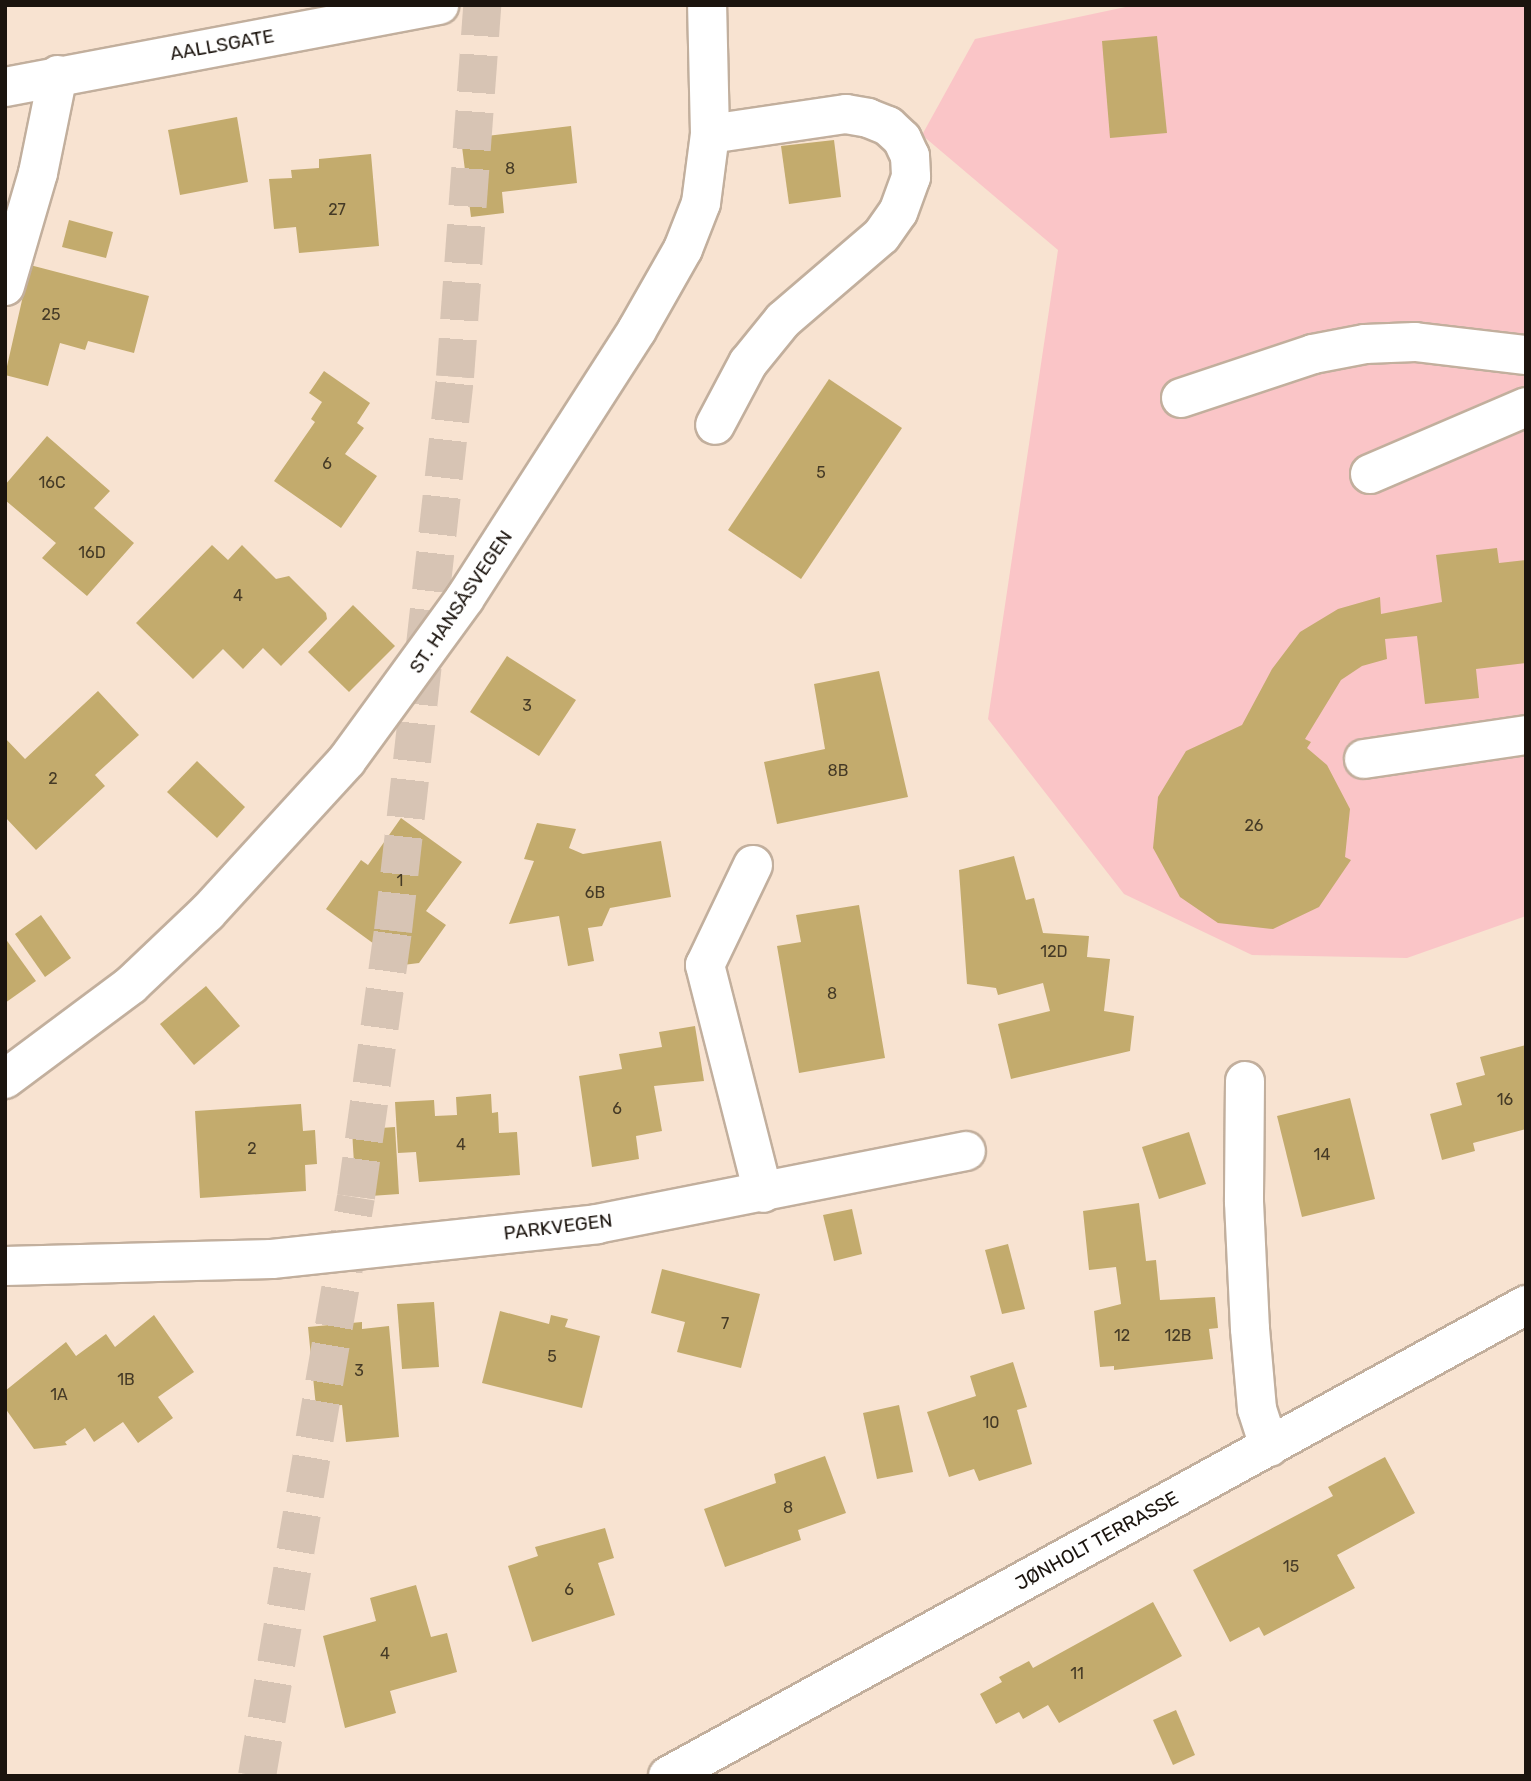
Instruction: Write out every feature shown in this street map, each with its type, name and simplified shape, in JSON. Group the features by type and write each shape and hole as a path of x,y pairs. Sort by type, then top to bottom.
{"street":[{"name":"AALLSGATE","path":"5,87 439,5"},
{"name":"ST. HANSÅSVEGEN","path":"5,1079 131,985 207,913 347,760 412,675 630,342 682,249 701,203 710,134 707,5"},
{"path":"5,286 38,173 58,75"},
{"path":"710,134 846,114 868,118 888,126 902,139 910,156 911,177 898,212 881,236 783,320 748,363 715,425"},
{"path":"1181,398 1313,354 1365,344 1415,342 1526,355"},
{"path":"1370,474 1526,407"},
{"path":"1364,759 1526,735"},
{"path":"753,865 705,965 763,1193"},
{"path":"1245,1081 1244,1202 1250,1329 1257,1409 1269,1447"},
{"name":"PARKVEGEN","path":"5,1266 272,1259 597,1224 966,1151"},
{"name":"JØNHOLT TERRASSE","path":"668,1776 1526,1305"}],"shaded area":[{"path":"1135,5 1526,5 1526,916 1407,958 1252,955 1124,894 988,719 1058,250 922,135 975,39"}],"building":[{"path":"1157,36 1167,133 1110,138 1102,41"},
{"path":"237,117 248,182 180,195 168,130"},
{"path":"571,126 577,183 502,192 504,213 471,217 461,139"},
{"path":"834,140 841,197 789,204 781,146"},
{"path":"371,154 379,246 299,253 296,227 274,229 269,179 292,178 291,170 319,168 319,159"},
{"path":"69,220 113,232 106,258 62,247"},
{"path":"30,265 149,296 134,353 88,341 85,350 60,343 48,386 5,375"},
{"path":"324,371 370,403 357,423 364,428 345,454 377,476 341,528 274,481 315,422 311,419 322,402 309,393"},
{"path":"829,379 902,428 801,579 728,530"},
{"path":"47,436 110,491 94,508 134,543 87,596 42,558 56,543 5,500 5,485"},
{"path":"212,545 228,560 242,545 276,579 289,576 326,613 327,619 281,666 263,648 243,669 223,649 193,679 136,623"},
{"path":"1497,548 1499,563 1526,560 1526,663 1476,669 1479,698 1425,704 1417,636 1385,639 1387,659 1362,666 1341,680 1305,739 1311,742 1307,748 1327,765 1350,809 1345,857 1351,860 1319,907 1273,929 1218,923 1180,897 1153,848 1158,797 1186,751 1242,725 1272,669 1300,632 1338,609 1380,597 1381,614 1442,602 1436,555"},
{"path":"353,605 395,646 349,692 308,652"},
{"path":"507,656 576,700 539,756 470,712"},
{"path":"879,671 908,797 777,824 764,762 825,749 814,684"},
{"path":"98,691 139,735 95,775 105,786 36,850 5,817 5,738 25,759"},
{"path":"197,761 245,807 217,838 167,792"},
{"path":"401,818 462,862 426,911 446,925 419,963 403,965 326,909 361,860 368,865"},
{"path":"537,823 576,829 569,848 583,854 661,841 671,897 610,908 602,926 588,928 594,961 568,966 559,916 509,924 534,861 524,859"},
{"path":"1014,856 1026,900 1034,898 1043,933 1089,936 1087,957 1110,959 1104,1011 1134,1016 1130,1051 1011,1079 998,1024 1050,1011 1043,983 998,995 996,988 967,984 959,870"},
{"path":"859,905 885,1058 799,1073 777,946 801,942 796,915"},
{"path":"41,915 71,958 45,977 15,934"},
{"path":"5,938 36,981 5,1003"},
{"path":"206,986 240,1026 194,1065 160,1024"},
{"path":"695,1026 704,1081 654,1086 662,1131 636,1136 639,1159 592,1167 579,1076 622,1069 619,1054 662,1047 659,1032"},
{"path":"1526,1045 1526,1129 1473,1143 1475,1151 1442,1160 1430,1114 1462,1105 1456,1083 1485,1075 1480,1057"},
{"path":"491,1094 492,1113 498,1112 499,1133 517,1132 520,1175 419,1182 416,1152 398,1153 395,1102 434,1100 435,1116 457,1115 456,1097"},
{"path":"1350,1098 1375,1199 1302,1217 1277,1116"},
{"path":"301,1104 303,1131 315,1130 317,1164 305,1165 306,1191 200,1198 195,1111"},
{"path":"395,1127 399,1194 356,1197 352,1130"},
{"path":"1189,1132 1206,1184 1159,1199 1142,1147"},
{"path":"1139,1203 1146,1261 1156,1260 1160,1300 1215,1297 1218,1328 1209,1329 1213,1359 1114,1370 1114,1366 1100,1367 1094,1311 1121,1304 1116,1267 1089,1270 1083,1211"},
{"path":"852,1209 862,1254 834,1261 823,1215"},
{"path":"1008,1244 1025,1309 1002,1314 985,1250"},
{"path":"662,1269 760,1294 741,1368 677,1352 685,1322 651,1313"},
{"path":"434,1302 439,1367 402,1369 397,1304"},
{"path":"500,1311 549,1324 551,1315 568,1319 565,1327 600,1336 582,1408 482,1383"},
{"path":"154,1315 194,1372 158,1397 173,1418 138,1443 123,1422 94,1442 85,1428 65,1442 67,1445 34,1449 5,1408 5,1391 66,1342 76,1356 106,1334 115,1347"},
{"path":"362,1322 362,1329 389,1326 399,1437 346,1442 342,1405 316,1407 308,1327"},
{"path":"1013,1362 1027,1407 1017,1410 1032,1464 979,1481 974,1469 949,1477 927,1412 976,1396 970,1376"},
{"path":"899,1405 913,1472 877,1479 863,1413"},
{"path":"825,1456 846,1513 798,1530 801,1540 725,1567 704,1509 776,1483 774,1474"},
{"path":"1385,1457 1415,1513 1337,1555 1355,1588 1264,1636 1259,1627 1230,1642 1193,1570 1333,1496 1328,1487"},
{"path":"605,1528 614,1558 598,1563 615,1615 532,1642 508,1566 538,1556 535,1547"},
{"path":"416,1585 431,1637 447,1633 457,1672 390,1691 396,1713 345,1728 323,1636 376,1621 370,1598"},
{"path":"1153,1602 1182,1656 1059,1723 1048,1705 1023,1719 1019,1712 996,1724 980,1694 1002,1682 999,1677 1029,1661 1033,1668"},
{"path":"1176,1710 1195,1755 1173,1765 1153,1720"}],"tunnel":[{"path":"257,1776 356,1197 393,931 455,377 482,5"}]}
